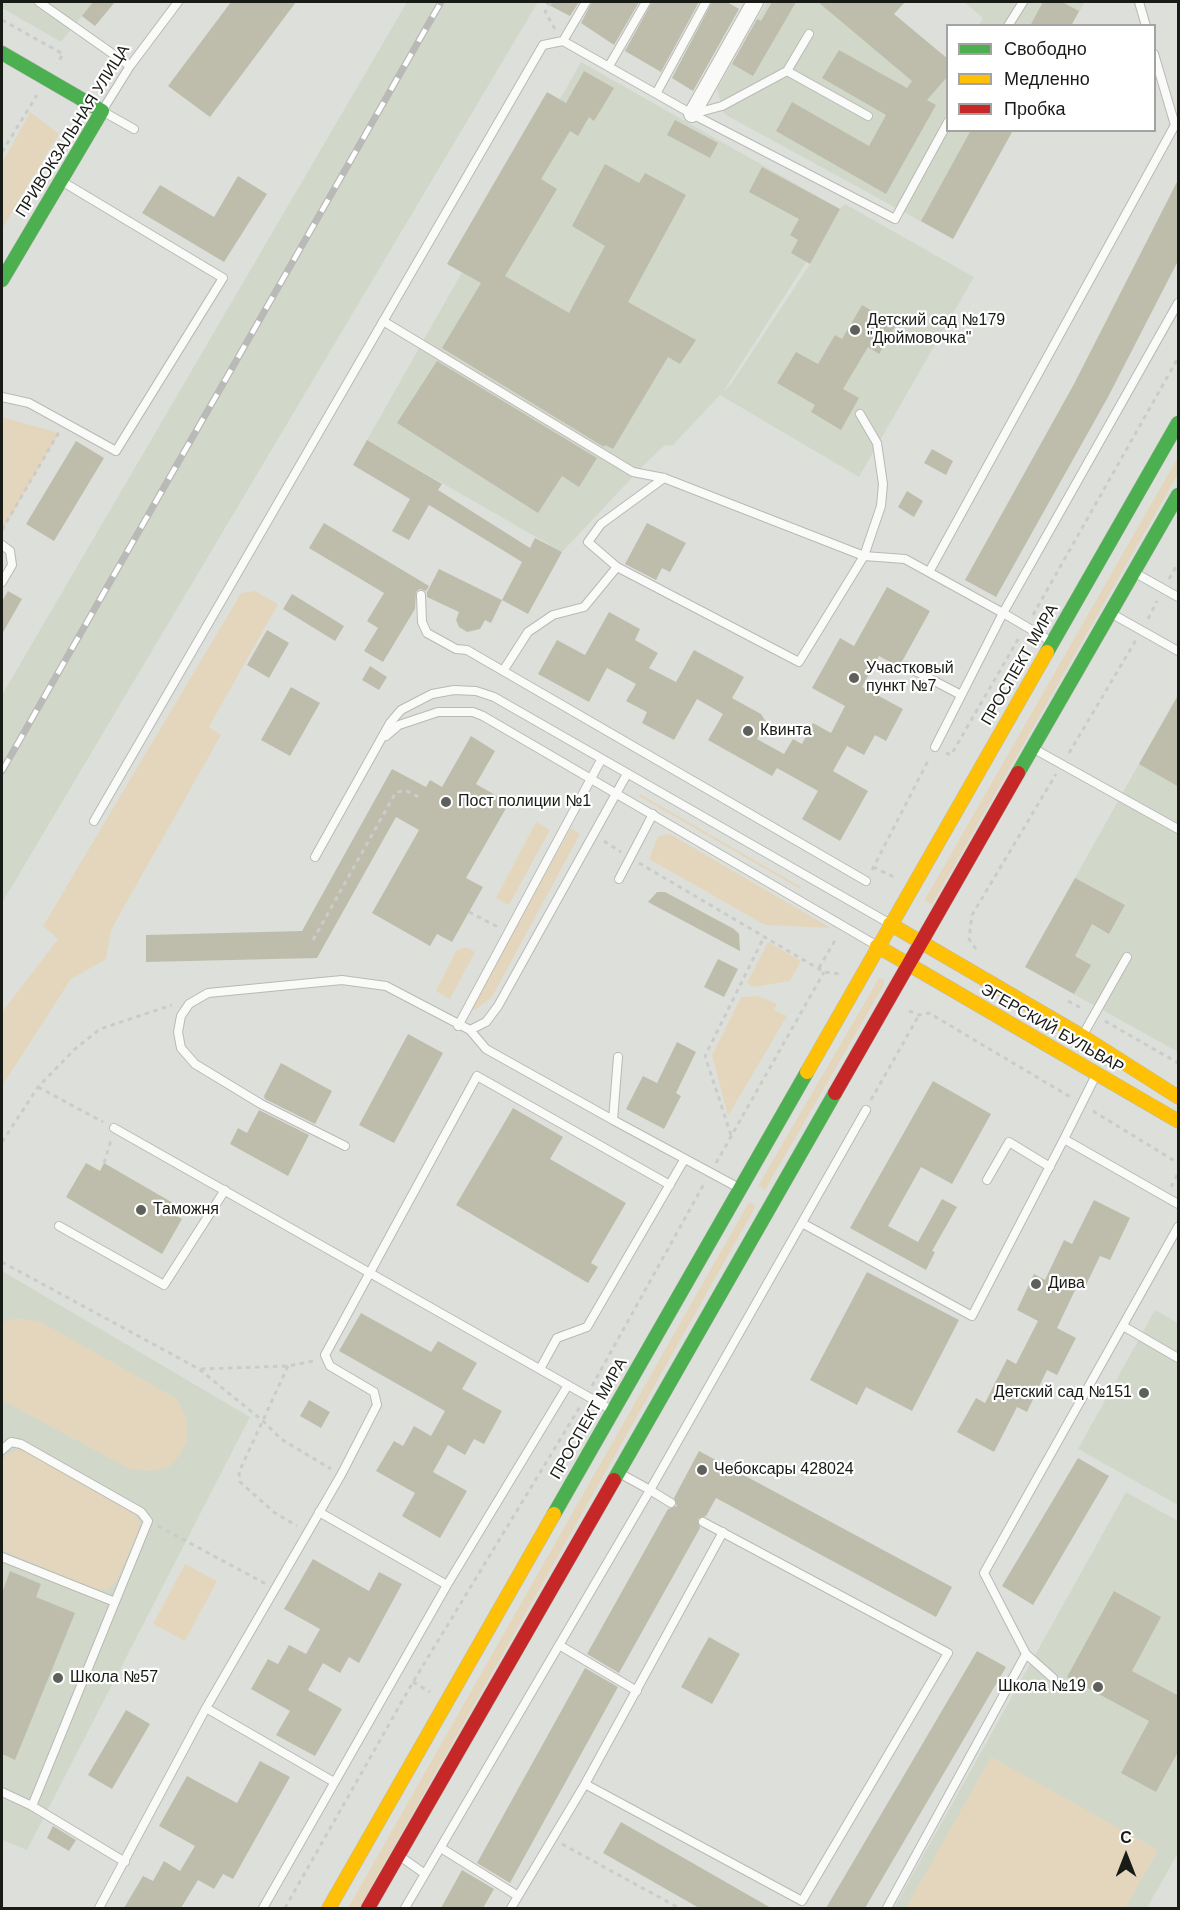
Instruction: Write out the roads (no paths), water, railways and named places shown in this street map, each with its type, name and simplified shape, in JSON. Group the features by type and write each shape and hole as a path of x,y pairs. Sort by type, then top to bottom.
{"main road":[{"path":"2,53 102,111"},
{"name":"ПРИВОКЗАЛЬНАЯ УЛИЦА","path":"2,280 102,111"},
{"name":"ПРОСПЕКТ МИРА","path":"329,1908 877,946 1179,423"},
{"path":"368,1908 1179,495"},
{"name":"ЭГЕРСКИЙ БУЛЬВАР","path":"890,924 1082,1036 1179,1097"},
{"name":"ЭГЕРСКИЙ БУЛЬВАР","path":"877,946 1179,1121"},
{"path":"1070,1059 1082,1036"},
{"path":"739,1188 770,1207"}],"street":[{"path":"692,114 755,2"}],"lane":[{"path":"39,2 130,66"},
{"name":"ПРИВОКЗАЛЬНАЯ УЛИЦА","path":"102,111 130,66 178,2"},
{"path":"563,42 586,2"},
{"path":"609,66 646,2"},
{"path":"657,92 706,2"},
{"path":"1009,24 1023,2"},
{"path":"1139,2 1145,24"},
{"path":"692,114 722,106 787,71 809,34"},
{"path":"94,821 543,45 563,42 657,92 692,114 895,219 946,126"},
{"path":"929,572 1175,125 1156,58"},
{"path":"787,71 868,116"},
{"path":"102,111 134,129"},
{"path":"2,397 29,403 116,451 223,278 61,181"},
{"path":"935,747 1003,613 1179,303"},
{"path":"383,321 633,472 664,478 864,556 905,559 1052,642"},
{"path":"664,478 601,524 588,542 617,567 799,662 864,556 881,506 883,484 877,443 860,414"},
{"path":"2,545 10,551 12,565 2,582"},
{"path":"503,670 528,632 553,615 584,607 617,567"},
{"path":"1134,572 1179,597"},
{"path":"421,595 422,622 427,633 456,649 467,650 503,670 866,881"},
{"path":"1110,613 1179,651"},
{"path":"906,666 961,695"},
{"path":"315,857 381,740 401,710 432,694 454,690 476,692 494,697 890,924"},
{"path":"381,740 399,725 419,717 438,712 473,712 592,778 877,946"},
{"path":"1033,748 1179,829"},
{"path":"458,1026 602,759"},
{"path":"470,1030 486,1022 498,1006 627,774"},
{"path":"619,879 653,814"},
{"path":"1082,1036 1126,957"},
{"path":"345,1146 261,1104 195,1064 182,1048 178,1032 181,1017 189,1004 208,993 342,980 359,980 386,986 458,1026 470,1030 486,1049 684,1160 739,1188"},
{"path":"613,1120 618,1057"},
{"path":"802,1223 972,1316 1097,1074"},
{"path":"99,1908 206,1708 341,1475 377,1405 374,1392 330,1366 326,1355 368,1273 477,1076 670,1185"},
{"path":"405,1908 650,1490 866,1110"},
{"path":"114,1128 613,1410"},
{"path":"1064,1139 1179,1204"},
{"path":"987,1180 1009,1142 1050,1167"},
{"path":"540,1369 557,1338 587,1327 684,1160"},
{"path":"59,1226 164,1285 225,1190"},
{"path":"1053,1678 1026,1654 984,1574 1179,1227"},
{"path":"1123,1326 1179,1358"},
{"path":"262,1908 447,1585 567,1385"},
{"path":"2,1450 10,1442 21,1444 141,1512 148,1521 32,1806"},
{"path":"618,1472 671,1503"},
{"path":"319,1512 447,1585"},
{"path":"585,1784 802,1901 948,1653 703,1522"},
{"path":"511,1908 585,1784 723,1533"},
{"path":"2,1557 114,1602"},
{"path":"559,1645 637,1691"},
{"path":"887,1908 1026,1654"},
{"path":"206,1708 334,1782"},
{"path":"2,1792 32,1806 125,1862"},
{"path":"441,1848 518,1896"},
{"path":"398,1856 425,1874"}],"railway":[{"path":"2,771 441,2"}],"place":[{"name":"Детский сад №179 \"Дюймовочка\"","path":"855,330"},
{"name":"Участковый пункт №7","path":"854,678"},
{"name":"Квинта","path":"748,731"},
{"name":"Пост полиции №1","path":"446,802"},
{"name":"Таможня","path":"141,1210"},
{"name":"Дива","path":"1036,1284"},
{"name":"Детский сад №151","path":"1144,1393"},
{"name":"Чебоксары 428024","path":"702,1470"},
{"name":"Школа №57","path":"58,1678"},
{"name":"Школа №19","path":"1098,1687"}]}
